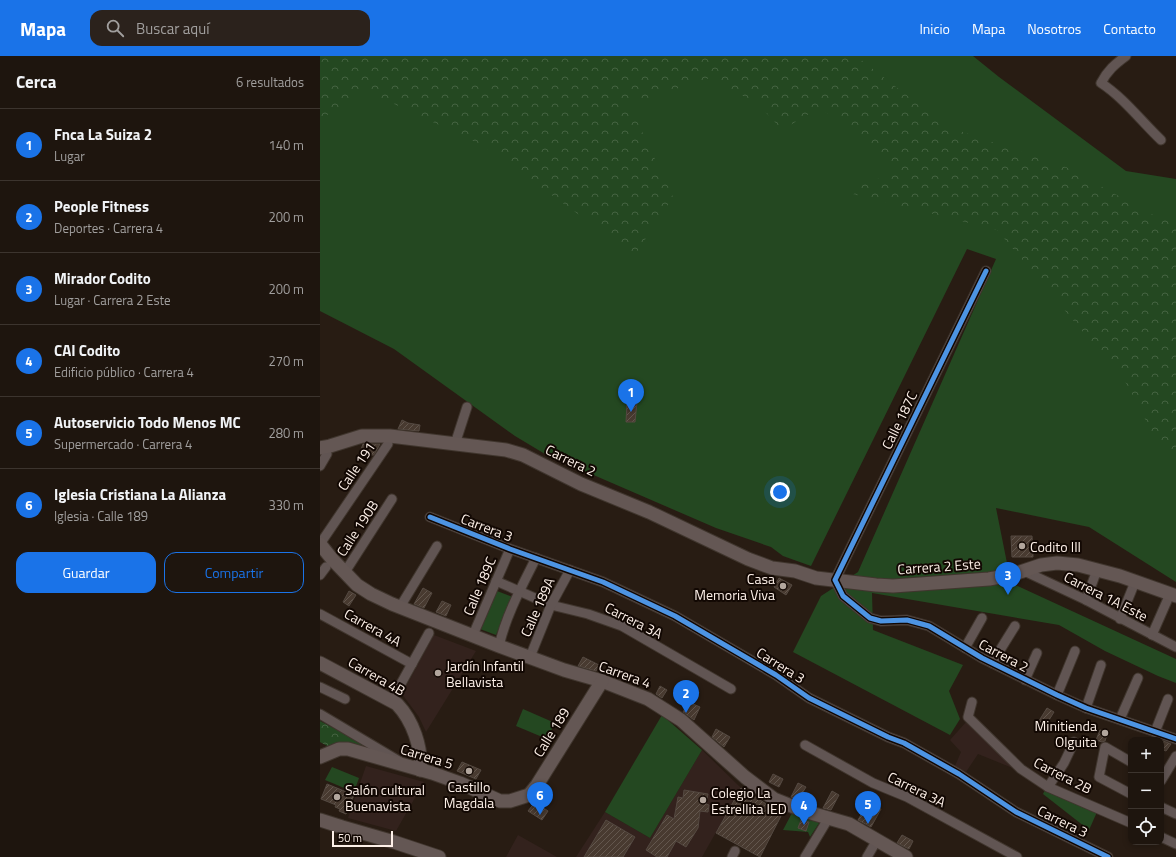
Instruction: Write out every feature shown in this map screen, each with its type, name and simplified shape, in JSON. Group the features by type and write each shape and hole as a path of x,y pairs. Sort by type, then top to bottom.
{"main road":[{"name":"Carrera 2","path":"323,451 362,436 376,435 506,450 523,455 570,479 649,512 748,559 772,568 795,571"},
{"name":"Carrera 4","path":"320,544 357,585 371,594 499,646 530,656 564,670 602,681 648,699 681,720 744,777 774,799 784,804 828,819 849,824 906,857"},
{"name":"Carrera 2 Este","path":"795,571 816,578 893,586 989,579 1011,575 1040,565 1057,563 1078,565 1097,570 1173,595"},
{"name":"Carrera 4B","path":"320,663 392,700 403,711 409,720 420,753 420,770"},
{"name":"Calle 189","path":"524,796 529,795 537,785 602,681"},
{"name":"Carrera 5","path":"323,752 339,749 348,750 460,783 500,801 510,801 524,796"},
{"path":"320,820 439,857"}],"street":[{"path":"1126,56 1105,74 1101,83 1126,104 1161,140"},
{"name":"Calle 187C","path":"835,580 986,271"},
{"path":"455,444 467,407"},
{"name":"Calle 191","path":"320,544 388,444"},
{"path":"320,466 323,451"},
{"name":"Calle 190B","path":"345,572 392,499"},
{"name":"Carrera 3","path":"430,517 510,549 603,582 675,616 776,675 809,698 888,737 904,743 959,774 1016,812 1108,857"},
{"path":"400,607 437,546"},
{"name":"Calle 189C","path":"473,635 510,549"},
{"path":"499,646 519,591 536,558"},
{"path":"320,575 326,567"},
{"name":"Calle 189A","path":"530,656 552,605 570,570"},
{"name":"Carrera 1A Este","path":"1022,570 1086,600 1176,647"},
{"path":"1086,600 1097,570"},
{"name":"Carrera 2","path":"835,580 843,596 870,618 881,621 907,620 929,626 992,663 1057,695 1086,708 1176,739"},
{"name":"Carrera 3A","path":"496,581 552,605 588,614 622,626 732,689"},
{"path":"1120,619 1135,582"},
{"path":"1152,635 1173,595"},
{"name":"Carrera 4A","path":"320,614 412,664"},
{"path":"965,648 982,618"},
{"path":"992,663 1015,626"},
{"path":"392,700 429,633"},
{"path":"1057,695 1075,651"},
{"path":"1025,680 1037,653"},
{"path":"1086,708 1101,665"},
{"path":"1120,719 1138,678"},
{"path":"320,687 345,699"},
{"path":"1155,732 1168,699"},
{"name":"Carrera 2B","path":"972,702 968,717 1021,769 1048,787 1128,822"},
{"path":"320,714 397,759 402,765"},
{"path":"1048,787 1064,763 1074,742"},
{"name":"Carrera 3A","path":"805,745 873,783 907,797 1017,857"},
{"path":"1128,760 1105,747 1099,777 1128,792"},
{"path":"1164,775 1176,756"},
{"path":"1164,808 1176,814"},
{"path":"805,857 828,819"},
{"path":"1164,838 1176,844"},
{"path":"867,857 877,840"}],"shaded area":[{"name":"Jardín Infantil Bellavista","path":"434,635 476,651 426,732 419,717 402,694"},
{"path":"967,721 1015,769 978,754 966,772 955,766 961,752 950,740"},
{"name":"Colegio La Estrellita IED","path":"702,750 741,788 702,857 576,857 605,812 650,838"},
{"path":"366,766 424,782 396,831 348,818"},
{"path":"518,835 557,857 506,857"}],"green space":[{"path":"320,56 973,56 1126,171 1176,179 1176,582 1089,527 996,508 1011,583 1176,659 1176,683 1105,651 1059,625 872,593 873,630 963,665 949,691 960,719 950,735 793,652 821,596 858,572 996,259 967,249 811,566 783,556 771,547 716,528 545,454 515,436 394,349 320,311"},
{"path":"320,56 856,56 948,127 1066,167 1157,217 1176,219 1176,455 1157,442 1126,383 997,230 845,192 895,172 864,136 819,108 782,130 758,104 710,78 629,104 673,197 635,255 482,145 364,90 320,120"},
{"path":"497,591 513,597 496,635 480,629"},
{"path":"523,709 555,723 547,739 516,726"},
{"path":"662,715 702,750 650,838 605,812"},
{"path":"320,721 377,751 331,748 320,742"},
{"path":"332,767 359,778 354,792 325,780"},
{"path":"1045,790 1097,812 1089,830 1043,794"},
{"path":"792,813 821,820 810,837 808,832 783,830"}],"building":[{"path":"627,402 637,402 635,422 626,422"},
{"path":"402,420 408,423 420,425 419,431 398,429"},
{"path":"363,444 380,444 374,455 359,455"},
{"name":"Codito III","path":"1011,536 1032,536 1033,557 1012,557"},
{"name":"Casa Memoria Viva","path":"779,578 792,585 786,595 774,587"},
{"path":"423,588 432,593 424,608 414,604"},
{"path":"349,591 356,595 349,606 343,602"},
{"path":"442,601 451,605 446,616 436,612"},
{"path":"583,657 599,665 596,671 578,666"},
{"path":"660,686 667,690 662,698 656,694"},
{"path":"694,690 699,692 693,704 700,707 694,720 683,712"},
{"path":"1047,708 1054,712 1044,728 1037,724"},
{"path":"716,729 730,737 724,747 712,737"},
{"path":"1100,730 1108,732 1105,741 1102,742 1096,740"},
{"path":"1164,741 1171,744 1166,751 1164,750"},
{"name":"Castillo Magdala","path":"462,762 481,770 476,779 457,771"},
{"path":"773,774 783,779 779,787 769,782"},
{"path":"798,783 806,787 798,800 791,797"},
{"name":"Salón cultural Buenavista","path":"327,784 354,795 346,814 339,811 340,809 335,807 336,805 321,799"},
{"path":"741,788 782,814 760,857 716,833"},
{"path":"684,790 708,794 706,804 709,805 708,812 700,811 698,828 686,847 676,841 667,857 657,857 646,850 667,815 674,819 678,797 683,798"},
{"path":"832,791 839,795 831,810 823,808"},
{"path":"535,802 548,811 542,820 528,811"},
{"path":"868,802 881,809 871,827 858,820"},
{"path":"606,820 635,837 623,857 584,857"},
{"path":"801,820 809,822 806,831 798,828"},
{"path":"902,835 913,841 909,849 897,843"}],"cycle path":[{"path":"986,271 835,580 843,596 870,618 881,621 907,620 929,626 982,658 1057,695 1086,708 1176,739"},
{"path":"430,517 510,549 603,582 675,616 776,675 809,698 888,737 904,743 959,774 1016,812 1108,857"}],"place":[{"name":"Fnca La Suiza 2","path":"631,412"},
{"name":"Codito III","path":"1022,546"},
{"name":"Casa Memoria Viva","path":"783,586"},
{"name":"Mirador Codito","path":"1008,595"},
{"name":"Jardín Infantil Bellavista","path":"438,673"},
{"name":"People Fitness","path":"686,713"},
{"name":"Minitienda Olguita","path":"1105,733"},
{"name":"Castillo Magdala","path":"469,771"},
{"name":"Salón cultural Buenavista","path":"337,797"},
{"name":"Colegio La Estrellita IED","path":"703,800"},
{"name":"Iglesia Cristiana La Alianza","path":"540,815"},
{"name":"Autoservicio Todo Menos MC","path":"868,824"},
{"name":"CAI Codito","path":"804,825"}]}
